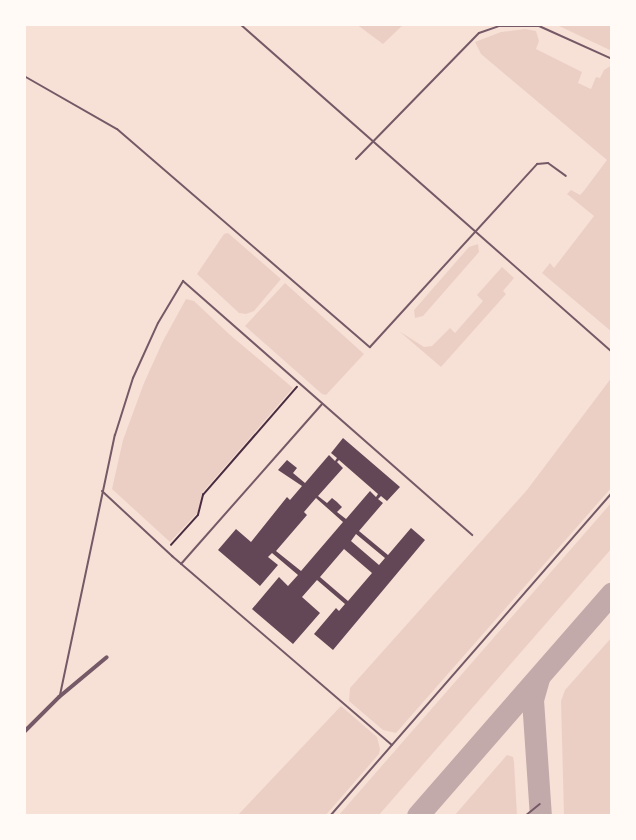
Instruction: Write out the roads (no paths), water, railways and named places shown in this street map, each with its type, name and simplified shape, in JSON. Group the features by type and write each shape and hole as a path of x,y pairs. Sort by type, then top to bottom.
{"street":[{"path":"24,732 59,697 107,657"}],"lane":[{"path":"240,24 612,352"},
{"path":"356,159 479,33 499,26 539,26 612,59"},
{"path":"24,76 117,129 370,347 537,164 548,163 566,176"},
{"path":"59,697 115,435 133,378 158,323 183,281 472,535"},
{"path":"181,564 322,404"},
{"path":"102,491 181,564 392,745"},
{"path":"330,816 612,493"},
{"path":"525,816 540,804"}]}
